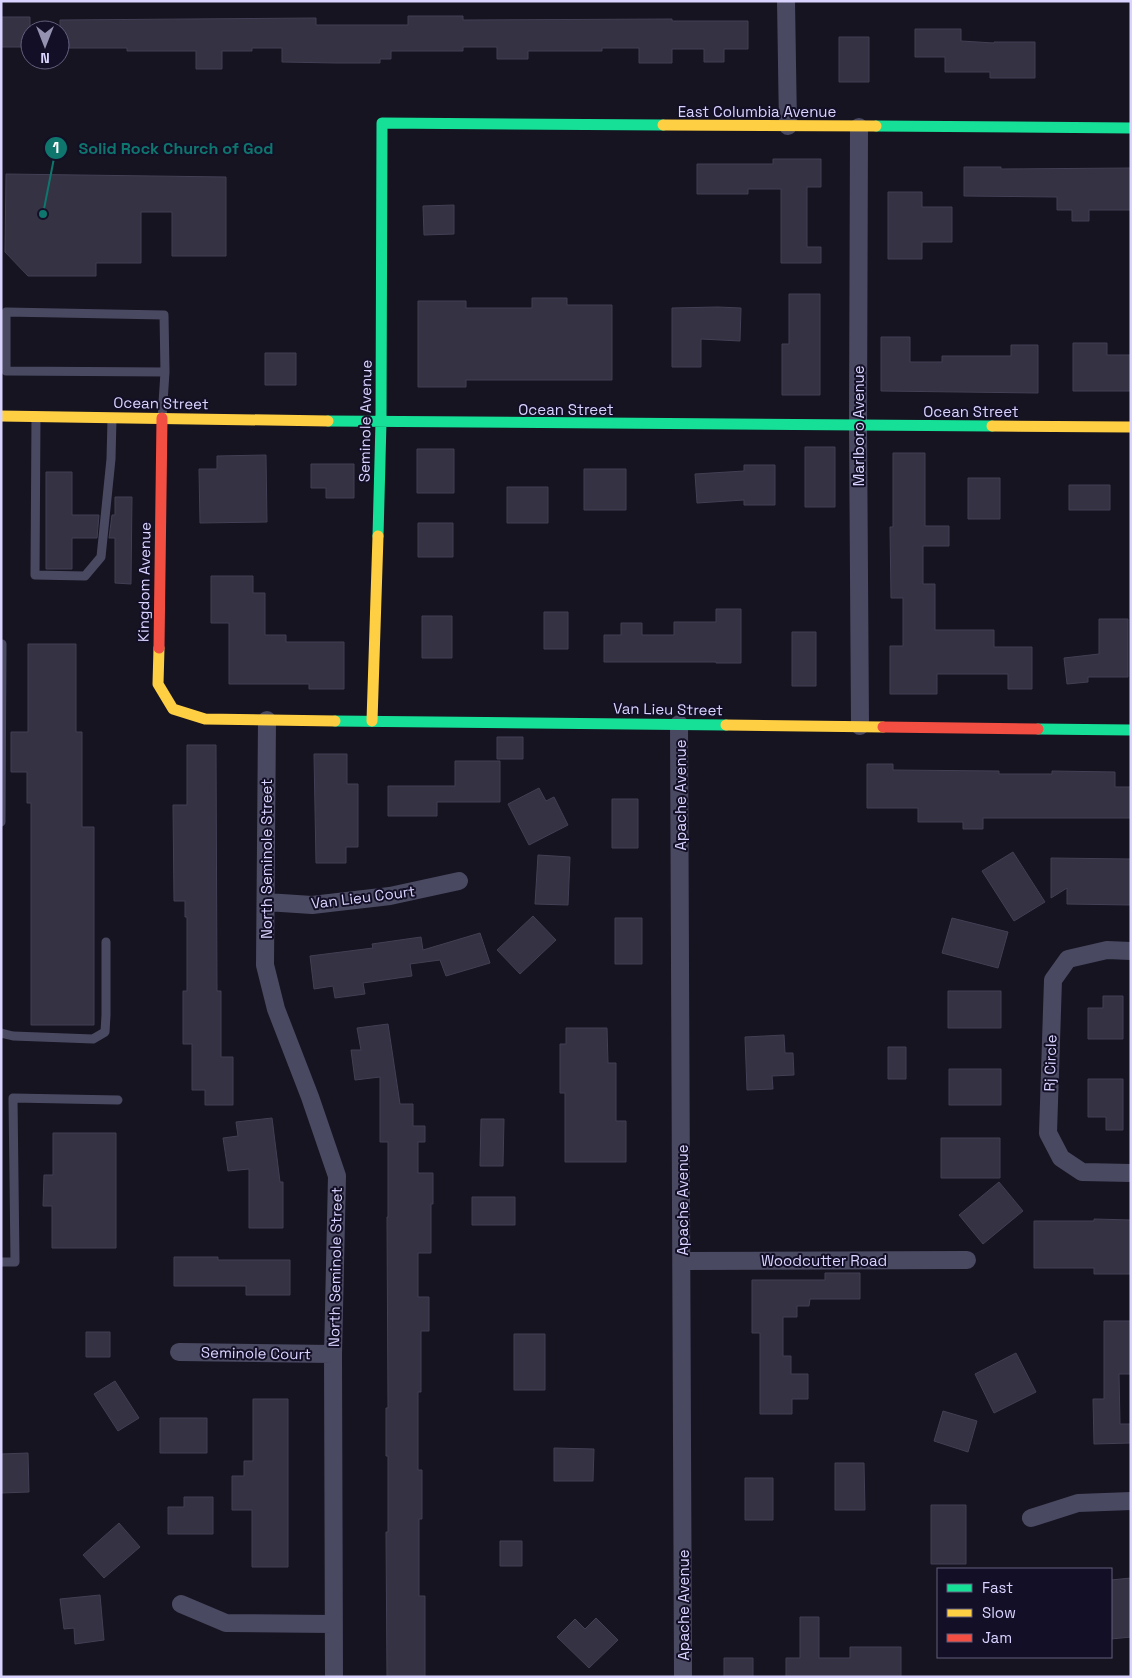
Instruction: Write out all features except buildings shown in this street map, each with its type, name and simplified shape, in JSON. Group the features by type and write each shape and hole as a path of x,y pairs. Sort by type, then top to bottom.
{"street":[{"path":"786,1 788,126"},
{"name":"East Columbia Avenue","path":"382,123 1131,128"},
{"name":"Seminole Avenue","path":"372,721 381,422 382,123"},
{"name":"Marlboro Avenue","path":"859,127 860,726"},
{"name":"Ocean Street","path":"1,416 381,422 1131,427"},
{"name":"Kingdom Avenue","path":"162,418 158,684 173,709 205,719"},
{"name":"Van Lieu Street","path":"205,719 1131,730"},
{"name":"North Seminole Street","path":"267,720 265,965 276,1009 310,1097 337,1176 333,1354 334,1677"},
{"name":"Apache Avenue","path":"679,724 683,1677"},
{"name":"Van Lieu Court","path":"266,902 322,904 390,896 459,881"},
{"name":"Rj Circle","path":"1131,951 1107,950 1068,959 1053,980 1048,1133 1061,1158 1082,1172 1131,1173"},
{"name":"Woodcutter Road","path":"682,1261 967,1260"},
{"name":"Seminole Court","path":"179,1352 333,1354"},
{"path":"1031,1518 1078,1503 1131,1501"},
{"path":"181,1604 226,1623 333,1624"}],"lane":[{"path":"162,418 165,372 164,315 6,312 6,371 165,372"},
{"path":"36,416 35,575 84,576 101,557 111,459 112,417"},
{"path":"1,822 2,644"},
{"path":"1,1033 13,1036 93,1039 105,1032 106,942"},
{"path":"1,1262 15,1262 13,1098 118,1100"}],"traffic: fast":[{"path":"378,536 381,422 382,123 663,125"},
{"path":"876,126 1131,128"},
{"path":"328,421 992,426"},
{"path":"335,721 726,725"},
{"path":"1038,729 1131,730"}],"traffic: slow":[{"path":"663,125 876,126"},
{"path":"1,416 328,421"},
{"path":"992,426 1131,427"},
{"path":"372,721 378,536"},
{"path":"159,648 158,684 173,709 205,719 335,721"},
{"path":"726,725 883,727"}],"traffic: jam":[{"path":"159,648 162,418"},
{"path":"883,727 1038,729"}],"place":[{"name":"Solid Rock Church of God","path":"43,214"}]}
